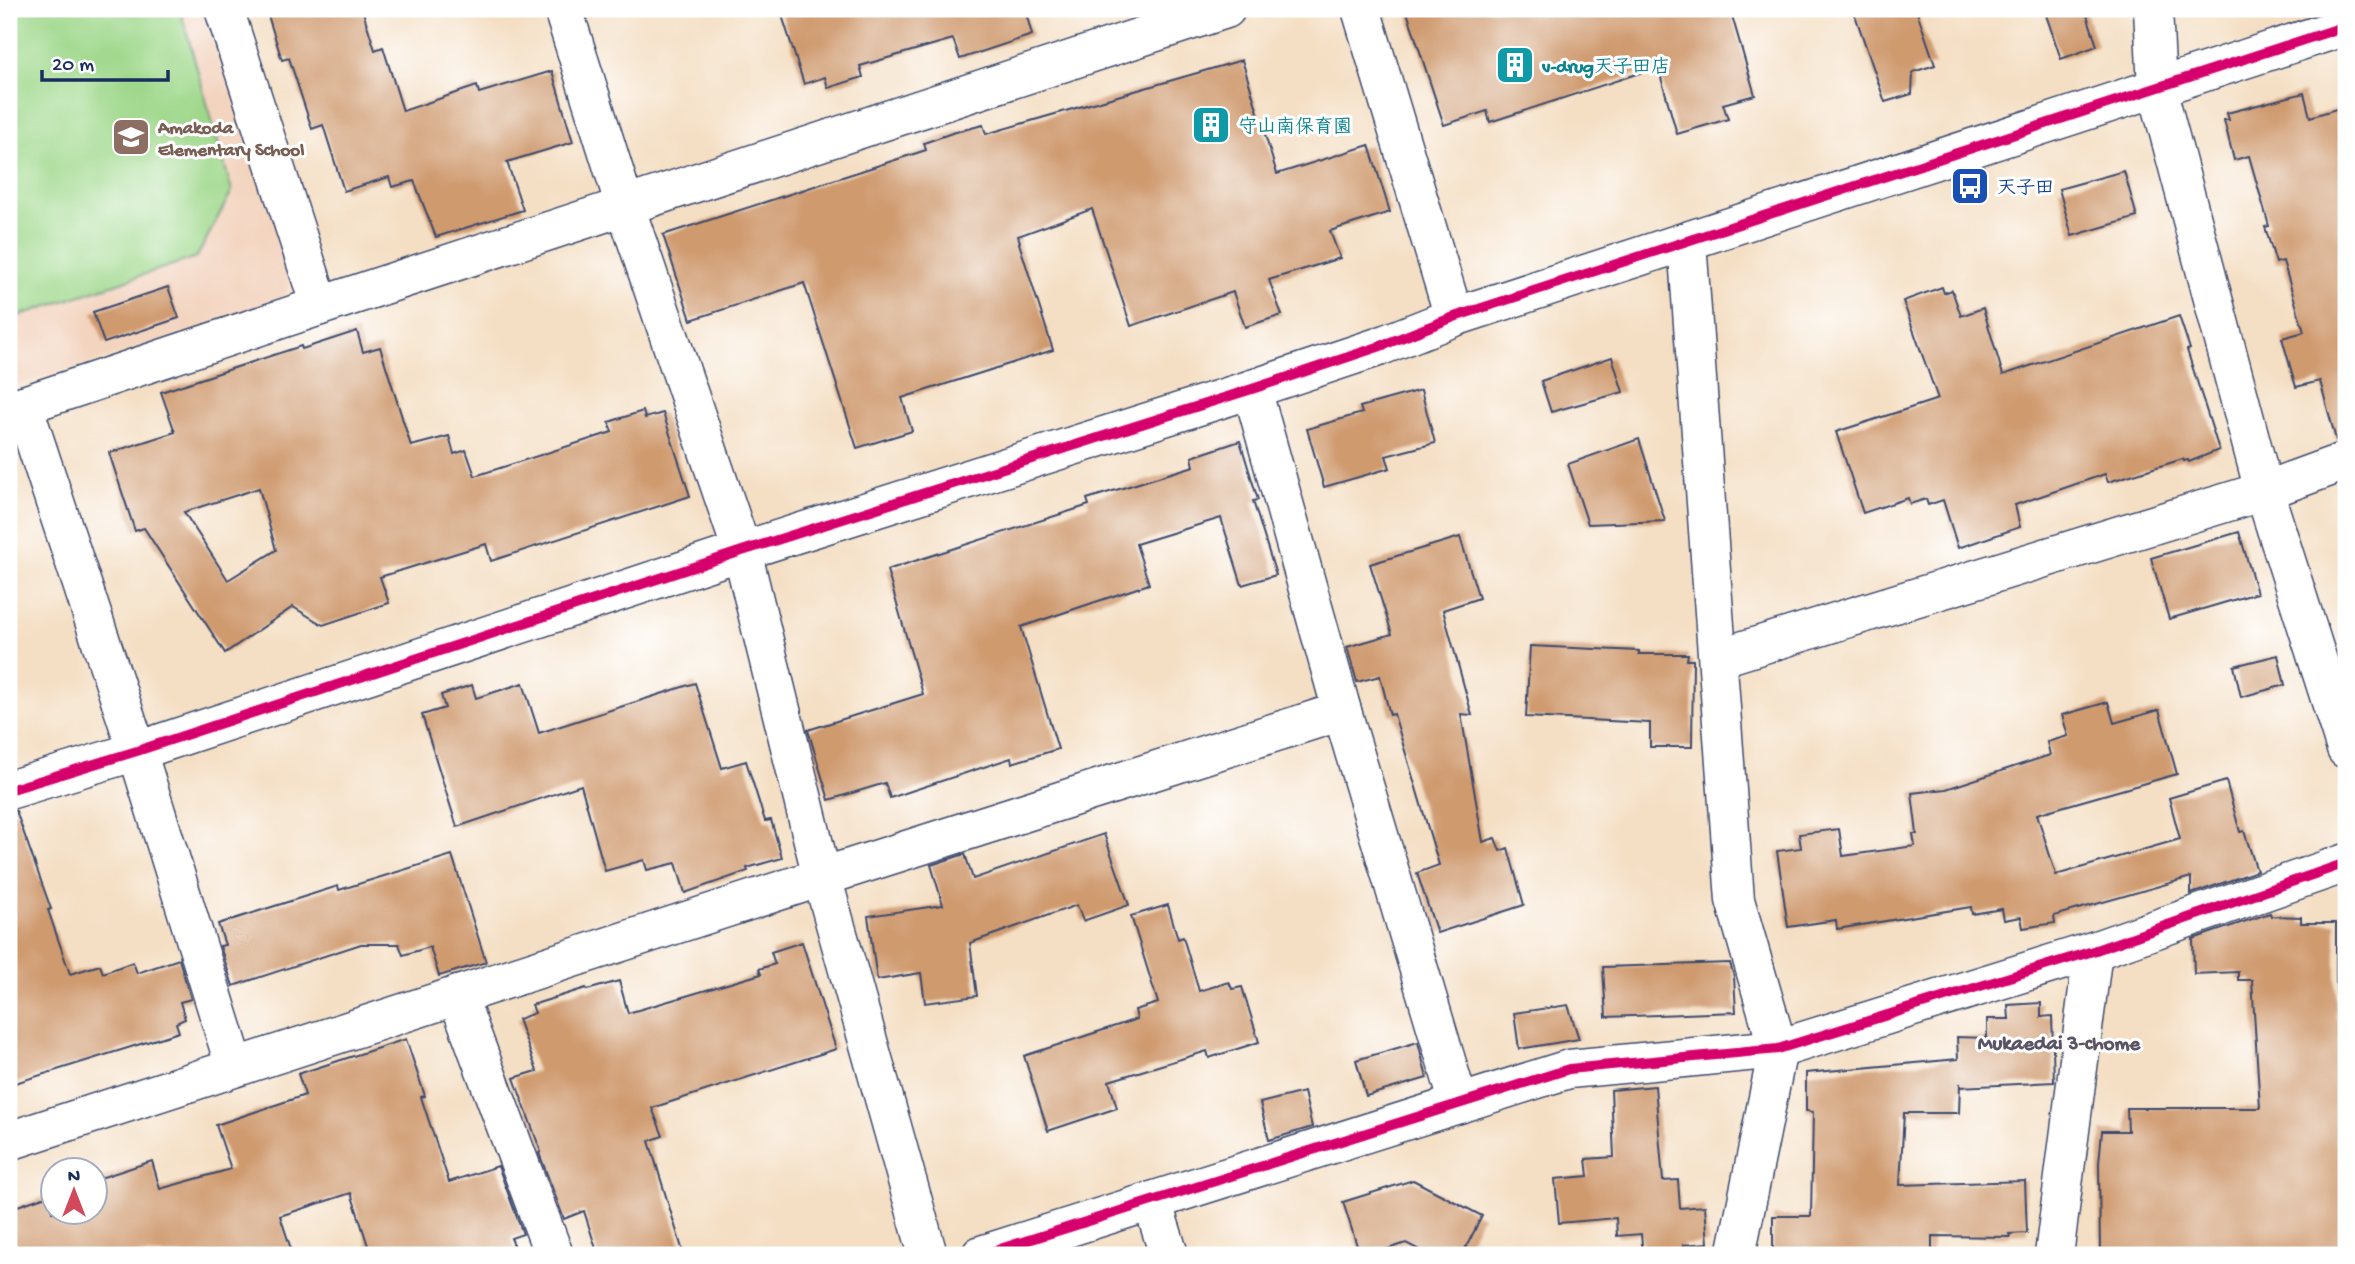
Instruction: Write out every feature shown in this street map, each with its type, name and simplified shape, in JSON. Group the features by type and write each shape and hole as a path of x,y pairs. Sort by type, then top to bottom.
{"street":[{"path":"224,9 320,306"},
{"path":"563,9 625,206 742,551 822,877 928,1255"},
{"path":"234,1067 137,751 16,407 1226,9"},
{"path":"1361,9 1454,317"},
{"path":"2153,9 2157,88 2264,491 2346,749"},
{"path":"9,790 137,751 742,551 1252,389 1378,347 1454,317 2346,26"},
{"path":"1687,242 1735,900 1778,1049 1735,1255"},
{"path":"1252,389 1342,711 1459,1104"},
{"path":"1718,658 2264,491 2346,461"},
{"path":"9,1140 1342,711"},
{"path":"981,1255 1569,1069 1778,1049 2093,951 2346,863"},
{"path":"2054,1255 2093,951"},
{"path":"457,995 554,1255"},
{"path":"1152,1201 1169,1255"}],"shaded area":[{"name":"Amakoda Elementary School","path":"9,9 212,9 296,264 282,302 9,388"}],"green space":[{"name":"Amakoda Elementary School","path":"9,9 180,9 232,191 197,257 9,319"}],"building":[{"path":"266,9 362,9 375,50 383,47 403,111 477,86 479,93 552,71 573,142 507,162 523,210 436,237 414,181 392,187 389,177 344,191 323,125 312,129 289,58 282,60"},
{"path":"780,9 1025,9 1032,35 960,59 953,39 860,66 863,77 828,88 825,77 804,84"},
{"name":"v-drug天子田店","path":"1406,9 1730,9 1755,95 1723,104 1728,119 1677,134 1658,67 1490,122 1487,111 1444,125"},
{"path":"1853,9 1916,9 1935,65 1913,72 1912,94 1885,102"},
{"path":"2044,9 2085,9 2097,46 2061,59"},
{"path":"1242,60 1277,174 1369,145 1390,212 1330,231 1340,258 1269,280 1282,315 1245,327 1233,292 1131,326 1092,209 1018,236 1053,350 902,398 912,431 857,448 804,283 691,320 663,235 926,150 924,143 952,133 983,125 986,134"},
{"path":"2304,93 2310,117 2346,106 2346,439 2336,440 2320,381 2296,387 2282,338 2304,332 2283,261 2276,263 2265,227 2269,226 2249,156 2234,160 2224,120 2229,120 2227,113"},
{"path":"2124,171 2137,217 2072,236 2059,189"},
{"path":"168,287 179,318 104,343 93,312"},
{"path":"1942,287 1944,293 1952,290 1961,316 1983,308 2003,375 2179,316 2219,450 2189,462 2183,459 2108,482 2105,474 2015,505 2020,527 1958,548 1943,500 1928,505 1926,499 1910,504 1908,498 1863,513 1836,432 1938,399 1903,301"},
{"path":"357,331 363,352 380,347 411,446 449,436 454,454 466,450 475,476 612,432 609,422 643,411 645,418 663,413 690,496 491,561 486,544 380,577 389,603 323,625 293,607 225,653 144,528 135,531 109,453 175,432 161,392 301,346 302,349","holes":["259,488 276,550 228,580 184,512"]},
{"path":"1612,357 1623,392 1551,412 1541,381"},
{"path":"1421,390 1435,443 1386,456 1390,468 1324,487 1307,429 1362,413 1360,407"},
{"path":"1639,439 1665,521 1588,524 1568,464"},
{"path":"1240,441 1258,500 1253,501 1276,575 1242,585 1221,518 1136,544 1149,584 1021,627 1058,749 1012,763 1011,758 890,798 885,783 829,800 808,730 923,694 887,570 1089,505 1087,499 1194,466 1192,457"},
{"path":"2239,532 2257,593 2169,619 2151,558"},
{"path":"1460,537 1479,598 1443,610 1472,715 1461,714 1483,842 1495,838 1500,851 1508,848 1524,905 1437,933 1417,873 1439,865 1394,714 1390,715 1380,676 1357,682 1347,647 1392,634 1370,564"},
{"path":"1530,646 1639,651 1639,654 1688,654 1687,660 1693,660 1692,747 1650,747 1650,723 1526,717"},
{"path":"2278,655 2285,685 2241,697 2234,666"},
{"path":"523,683 539,733 695,683 722,768 746,761 765,821 771,820 782,858 747,868 748,871 685,893 676,863 647,870 644,860 605,871 581,785 457,827 422,715 445,708 441,695 472,685 476,698"},
{"path":"2108,702 2114,723 2159,710 2177,774 2037,814 2056,875 2180,839 2169,798 2226,781 2240,832 2244,831 2257,871 2191,894 2191,877 2054,916 2055,923 2023,928 2021,917 2004,920 2002,909 1972,914 1971,907 1837,929 1836,920 1788,927 1777,851 1801,848 1799,834 1839,829 1843,856 1915,846 1913,834 1917,834 1912,793 1946,789 2050,755 2047,742 2068,736 2062,715"},
{"path":"9,811 16,811 51,909 48,910 70,974 100,965 103,973 133,962 137,973 179,959 191,999 180,1002 185,1019 176,1023 179,1032 9,1085"},
{"path":"1104,834 1129,905 1083,921 1077,905 970,943 977,996 925,1003 921,973 877,980 868,916 943,905 931,865 965,854 973,879"},
{"path":"452,855 486,962 439,976 430,947 403,955 399,944 361,944 233,986 220,946 225,945 218,924 338,886 339,890"},
{"path":"1168,905 1178,939 1183,937 1199,991 1229,982 1232,989 1242,987 1259,1042 1209,1058 1207,1051 1109,1081 1117,1108 1048,1131 1024,1056 1137,1019 1135,1010 1158,1003 1131,916"},
{"path":"2270,913 2271,916 2301,917 2301,923 2336,923 2336,1018 2346,1017 2346,1255 2100,1255 2099,1163 2102,1131 2128,1131 2127,1108 2260,1108 2252,980 2238,980 2238,972 2194,974 2193,939"},
{"path":"802,942 836,1049 652,1108 663,1136 649,1141 684,1255 598,1255 584,1211 564,1219 539,1153 541,1152 514,1078 537,1071 518,1019 535,1013 532,1005 619,981 628,1013 761,974 759,969 775,964 771,952"},
{"path":"1730,963 1734,977 1736,1012 1606,1017 1603,967"},
{"path":"2041,1003 2041,1017 2052,1016 2054,1082 1960,1087 1960,1083 1959,1113 1904,1113 1900,1185 2025,1181 2027,1233 2009,1234 2010,1237 1932,1236 1932,1255 1773,1255 1773,1216 1811,1216 1813,1112 1806,1111 1806,1073 1958,1059 1957,1037 1987,1038 1987,1019 2009,1019 2008,1005"},
{"path":"1568,1005 1579,1039 1519,1049 1514,1013"},
{"path":"406,1039 425,1096 421,1097 449,1182 498,1166 523,1234 511,1238 518,1255 371,1255 351,1193 280,1216 293,1255 9,1255 9,1209 38,1199 38,1226 108,1226 108,1175 152,1161 160,1189 231,1169 216,1125 305,1095 298,1074"},
{"path":"1418,1042 1427,1078 1366,1096 1356,1060"},
{"path":"1655,1086 1663,1181 1678,1180 1680,1208 1705,1206 1708,1243 1683,1245 1685,1255 1643,1255 1641,1234 1617,1236 1616,1218 1559,1223 1555,1179 1588,1176 1586,1159 1614,1157 1611,1090"},
{"path":"1304,1092 1312,1127 1269,1140 1260,1103"},
{"path":"1413,1180 1482,1216 1462,1255 1429,1255 1406,1243 1369,1255 1360,1255 1343,1202"}],"cycle path":[{"path":"9,790 137,751 742,551 1252,389 1378,347 1454,317 2346,26"},
{"path":"981,1255 1569,1069 1778,1049 2093,951 2346,863"}],"place":[{"name":"v-drug天子田店","path":"1515,65"},
{"name":"守山南保育園","path":"1211,125"},
{"name":"Amakoda Elementary School","path":"131,137"},
{"name":"天子田","path":"1970,186"}],"district":[{"name":"Mukaedai 3-chome","path":"2059,1042"}]}
